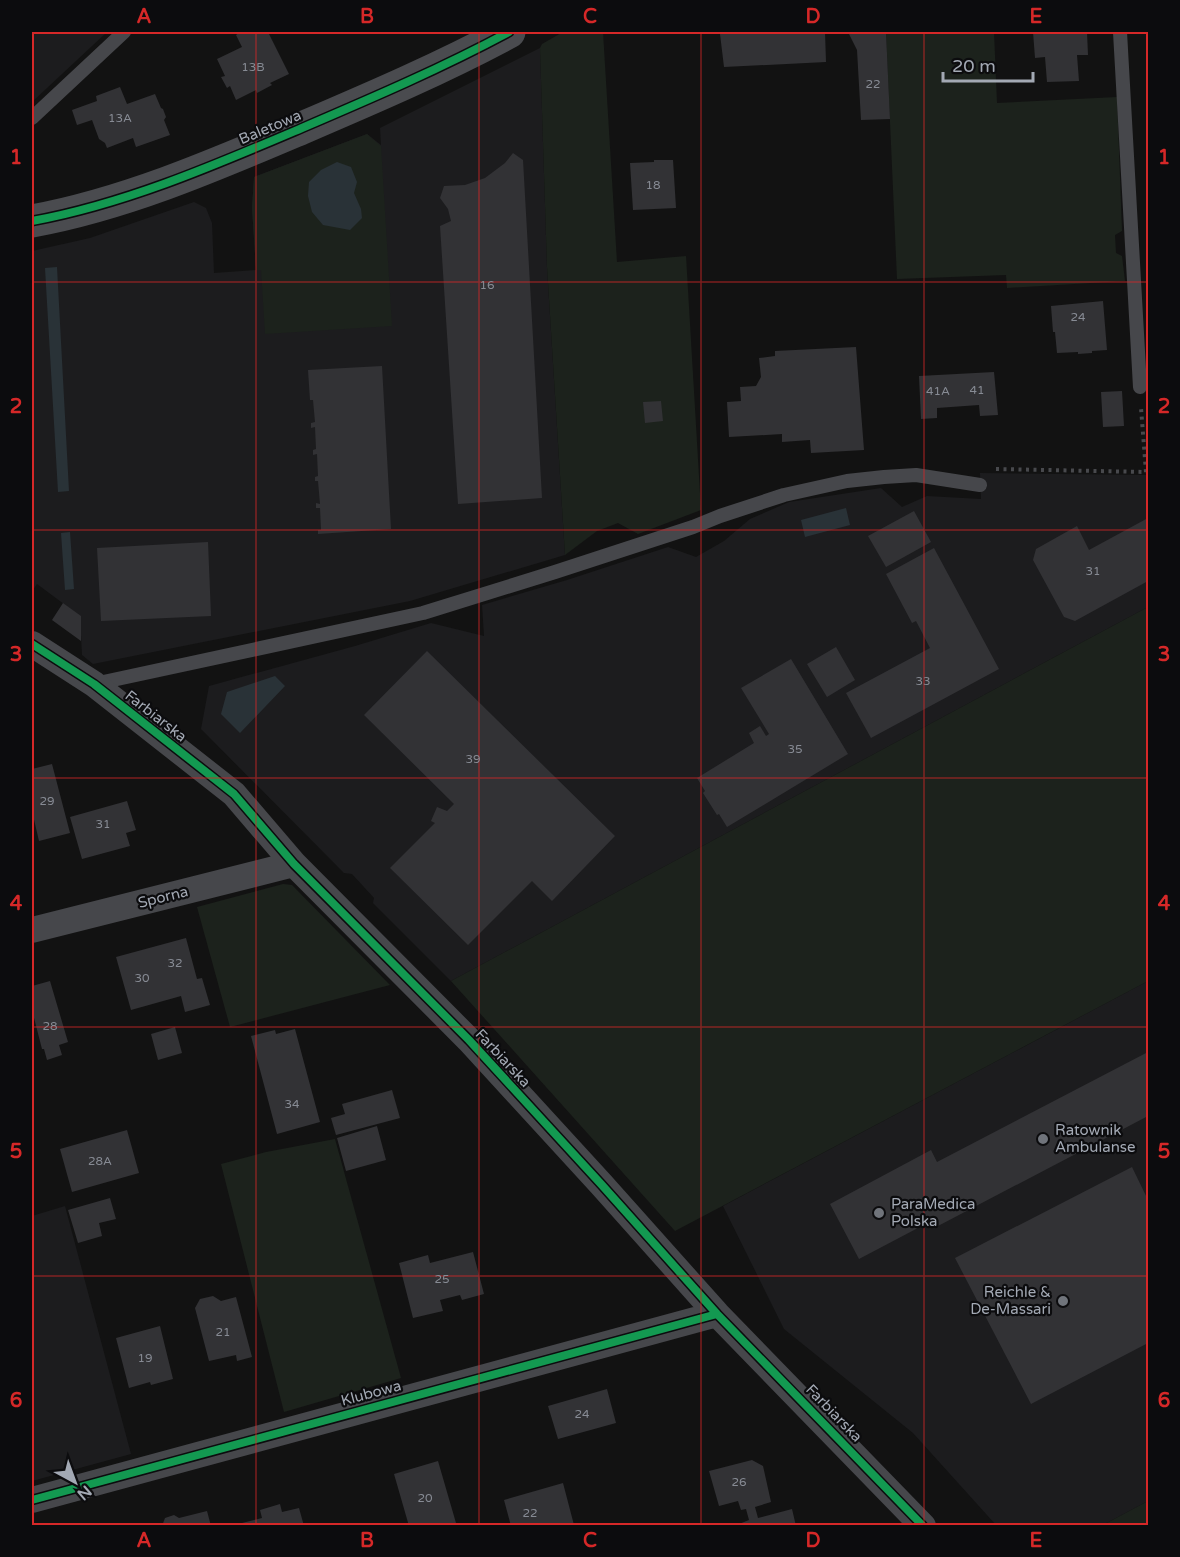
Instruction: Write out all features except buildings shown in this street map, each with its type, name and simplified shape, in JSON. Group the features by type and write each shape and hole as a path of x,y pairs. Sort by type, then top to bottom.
{"street":[{"name":"Baletowa","path":"32,220 60,216 114,200 234,157 422,75 509,32"},
{"name":"Farbiarska","path":"32,644 94,684 234,794 294,864 469,1040 717,1314 923,1526"},
{"name":"Sporna","path":"32,930 294,864"},
{"name":"Klubowa","path":"32,1500 717,1314"}],"lane":[{"path":"32,118 124,32"},
{"path":"1120,32 1140,387"},
{"path":"94,684 423,613 693,527 720,516 794,493 847,481 916,475 980,485"}],"path":[{"path":"992,469 1146,472 1140,387"}],"shaded area":[{"path":"32,32 107,32 32,102"},
{"path":"563,32 603,32 617,262 686,256 701,510 638,534 618,523 597,531 565,555 547,267 540,48 542,44"},
{"path":"886,32 994,32 997,103 1117,97 1122,231 1115,235 1116,253 1122,256 1125,281 1007,288 1006,275 897,279"},
{"path":"540,48 547,267 565,555 410,601 93,664 82,655 80,616 37,584 32,591 32,251 90,238 194,202 206,208 212,223 214,273 256,270 252,208 254,177 367,134 381,145 380,128"},
{"path":"367,134 381,146 392,326 265,334 261,270 256,270 252,208 254,177"},
{"path":"337,162 351,167 357,182 354,193 362,218 350,230 323,225 312,212 308,196 309,182 321,170"},
{"path":"57,267 69,491 58,492 45,268"},
{"path":"980,473 1148,475 1148,607 451,981 373,903 374,898 352,874 344,873 201,729 209,686 431,623 484,636 482,605 668,547 696,557 724,541 750,519 789,502 881,488 902,507 927,496 981,499"},
{"path":"846,508 850,525 805,537 801,520"},
{"path":"70,532 74,589 65,590 61,533"},
{"path":"1148,607 1148,981 675,1231 451,981"},
{"path":"275,676 285,686 240,733 221,714 227,692"},
{"path":"283,884 292,885 390,985 230,1027 197,907"},
{"path":"1148,981 1148,1501 1103,1525 996,1525 913,1433 784,1329 723,1206"},
{"path":"335,1139 401,1378 284,1412 221,1164 266,1152"},
{"path":"65,1206 131,1454 32,1481 32,1216"},
{"path":"1148,1501 1148,1525 1103,1525"}],"cycle path":[{"path":"32,221 67,214 135,194 203,169 381,94 509,32"},
{"path":"32,644 94,684 234,794 294,864 469,1040 717,1314 923,1526"},
{"path":"32,1500 717,1314"}],"place":[{"name":"Ratownik Ambulanse","path":"1043,1139"},
{"name":"ParaMedica Polska","path":"879,1213"},
{"name":"Reichle & De-Massari","path":"1063,1301"}]}
